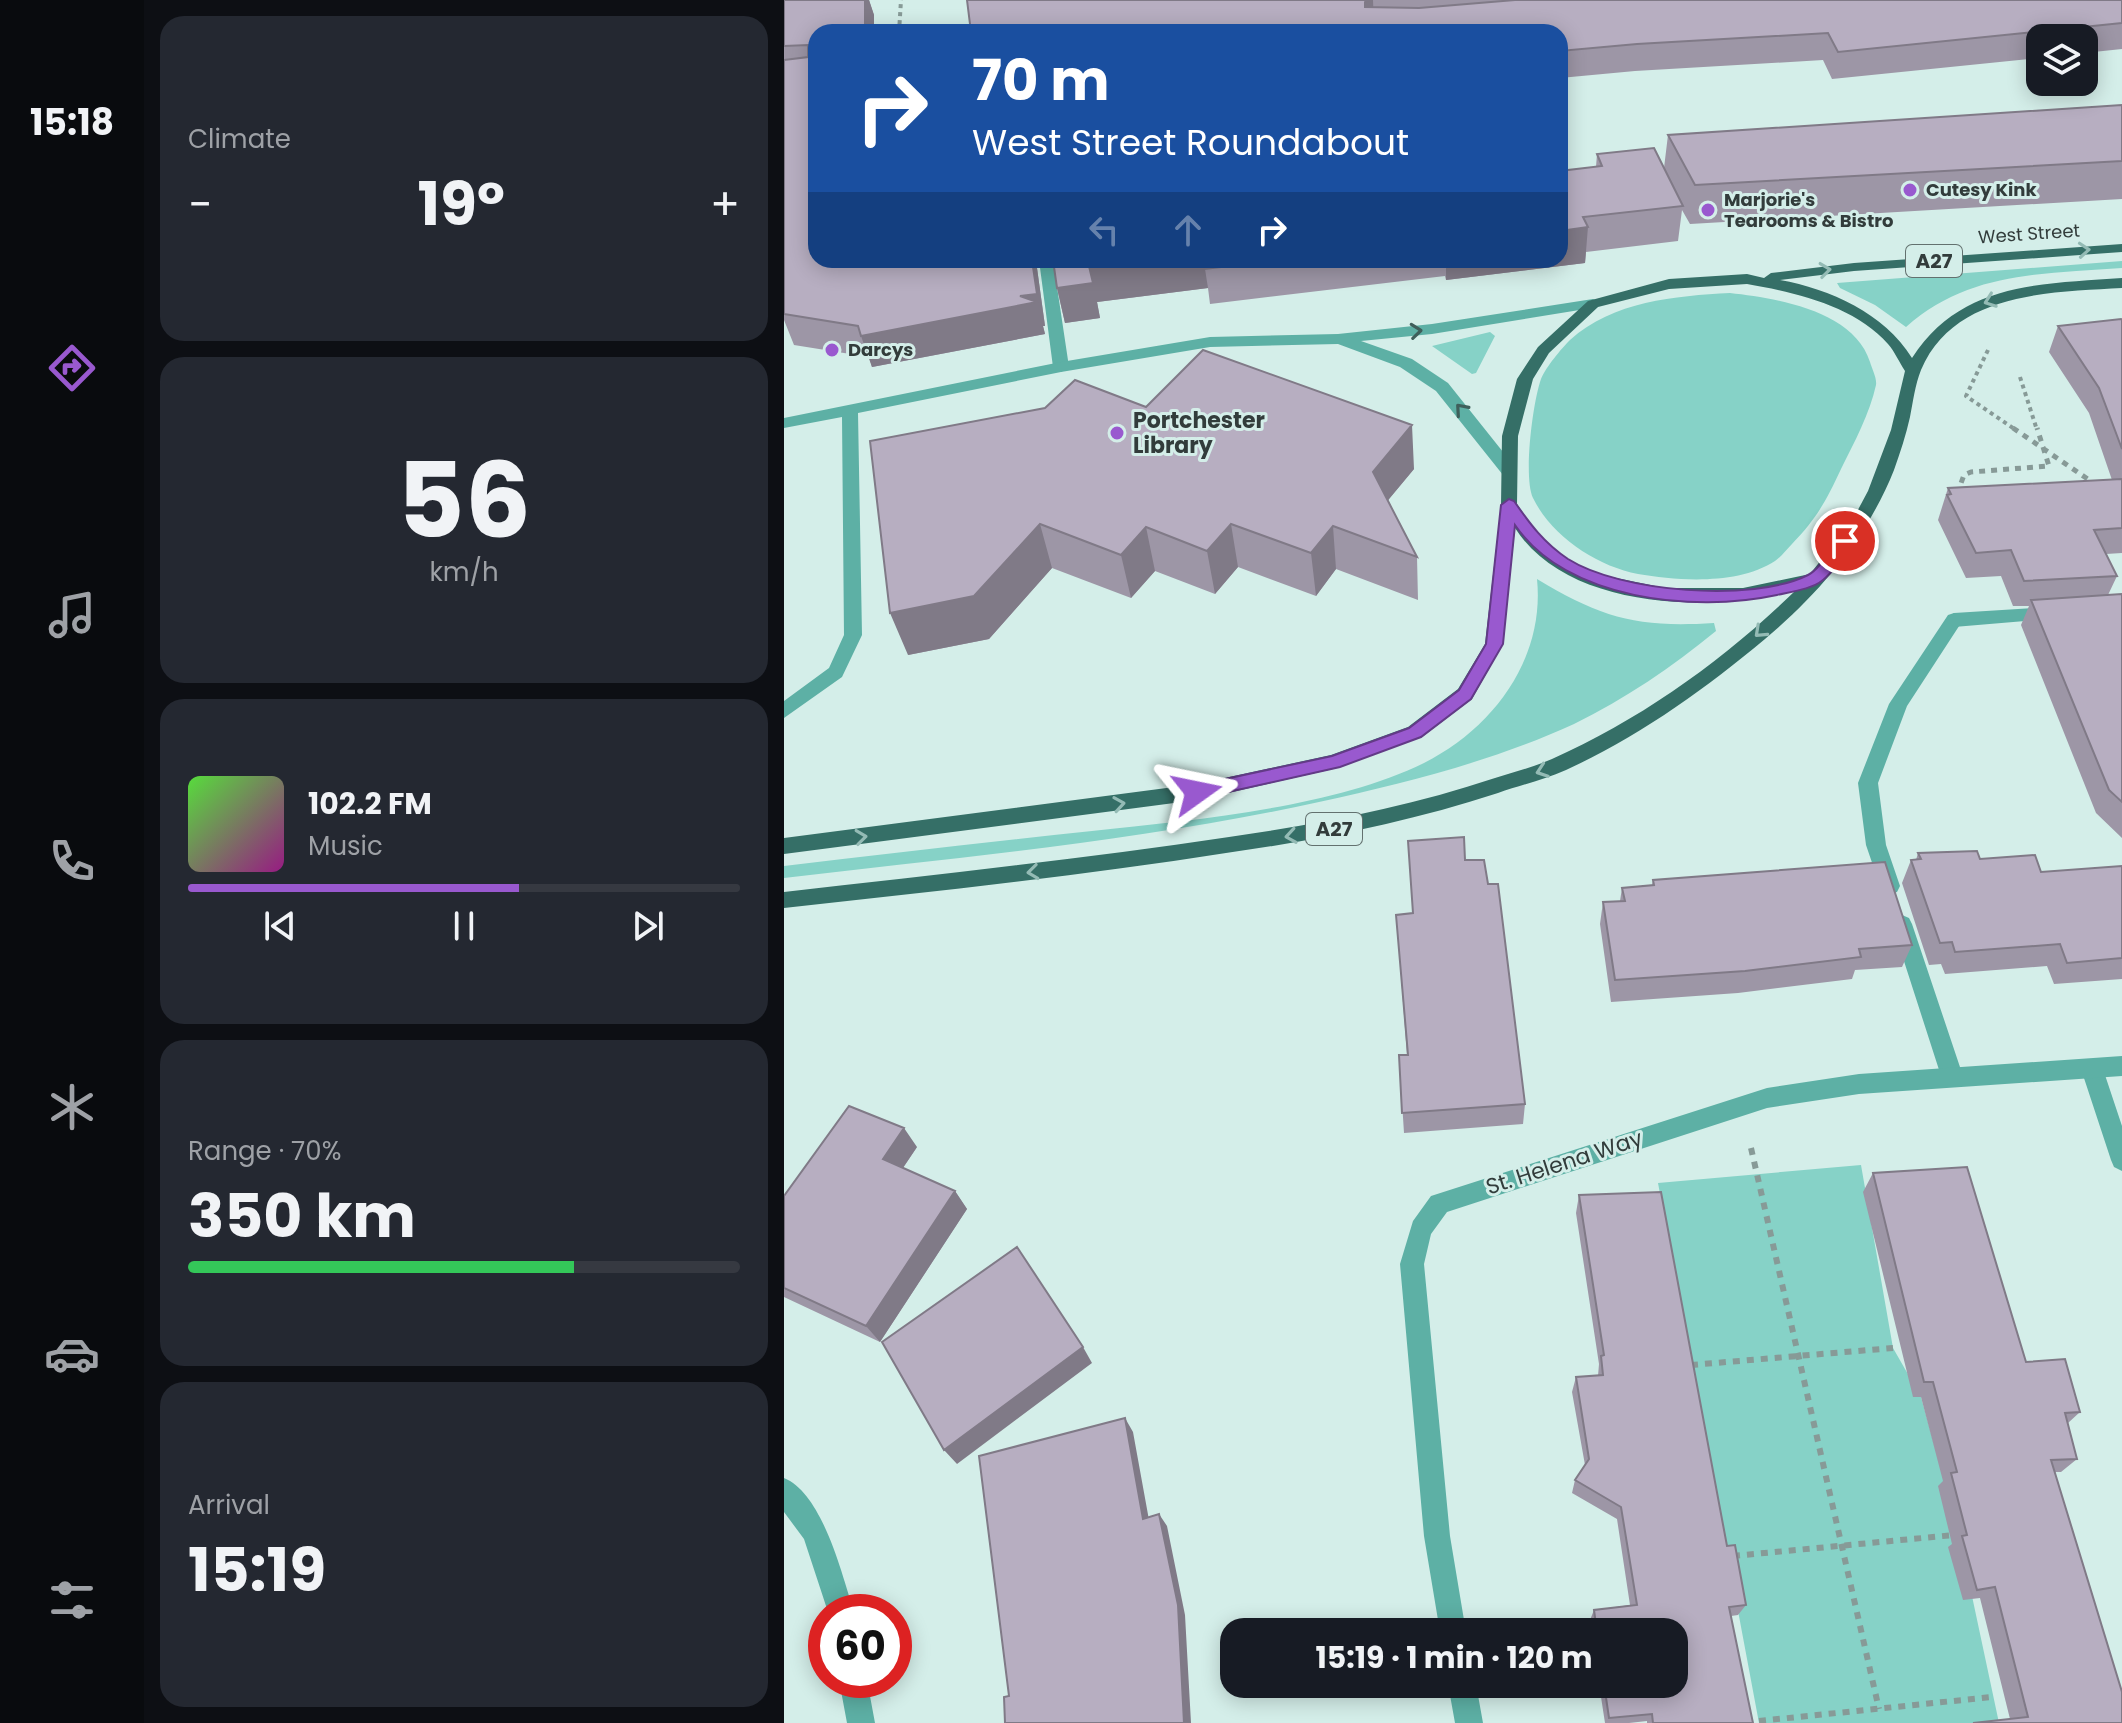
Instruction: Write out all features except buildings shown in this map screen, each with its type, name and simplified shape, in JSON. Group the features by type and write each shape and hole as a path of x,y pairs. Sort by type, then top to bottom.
{"main road":[{"name":"West Street","path":"1747,279 1854,267 2122,248"},
{"path":"784,846 1197,792 1333,762 1415,732 1465,694 1494,644 1509,505 1510,436 1525,379 1543,350 1593,304 1669,284 1747,279 1808,290 1870,321 1894,341 1912,370 1898,432 1882,474 1859,523 1816,578 1748,596 1719,598 1626,588 1565,565 1534,541 1509,505"},
{"name":"A27","path":"1912,370 1936,334 1984,302 2051,288 2122,283"},
{"name":"A27","path":"784,900 1175,854 1356,825 1460,799 1563,763 1688,691 1751,640 1816,578"}],"street":[{"path":"1047,268 1061,367"},
{"path":"784,423 1061,367 1210,342 1338,339 1432,329 1593,304"},
{"path":"1338,339 1406,363 1442,387 1509,471"},
{"path":"784,711 836,672 853,635 850,408"},
{"path":"1952,1076 1876,845 1868,783 1898,704 1954,620 2061,613"},
{"name":"St. Helena Way","path":"1451,1618 1437,1536 1412,1264 1421,1229 1439,1204 1767,1098 1859,1084 2122,1066"},
{"path":"2092,1069 2122,1160"},
{"path":"784,1491 815,1532 835,1594"},
{"path":"856,1698 861,1723"},
{"path":"1465,1698 1469,1723"}],"path":[{"path":"900,24 901,0"},
{"path":"1988,350 1966,396 2100,488"},
{"path":"2020,377 2049,466"},
{"path":"1957,494 1964,475 1971,472 2066,464"},
{"path":"1741,1106 1879,1709"},
{"path":"1691,1365 1893,1348"},
{"path":"1727,1557 1959,1535"},
{"path":"1759,1721 1992,1697"}],"shaded area":[{"path":"2122,261 2122,268 2036,275 1981,285 1930,309 1906,327 1875,305 1840,288 1837,283"},
{"path":"1730,293 1790,303 1811,310 1848,330 1861,344 1876,385 1861,428 1831,491 1808,526 1782,555 1760,569 1744,574 1708,579 1654,576 1622,570 1592,557 1552,525 1541,512 1530,488 1532,421 1546,369 1570,340 1605,317 1646,303"},
{"path":"1490,332 1495,336 1476,373 1472,374 1432,346"},
{"path":"1537,579 1581,603 1621,618 1663,624 1714,623 1716,631 1648,682 1574,724 1481,760 1417,779 1253,816 1186,827 1053,847 784,878 784,866 1218,817 1305,801 1388,778 1424,763 1449,748 1472,731 1510,688 1533,636"},
{"path":"1861,1165 1893,1348 1921,1397 1959,1535 1999,1723 1759,1723 1658,1183"}],"place":[{"name":"Cutesy Kink","path":"1910,190"},
{"name":"Marjorie's Tearooms & Bistro","path":"1708,210"},
{"name":"Darcys","path":"832,350"},
{"name":"Portchester Library","path":"1117,433"}],"route":[{"path":"1197,792 1333,762 1415,732 1465,694 1494,644 1509,505 1534,541 1565,565 1626,588 1668,594 1719,598 1748,596 1790,587 1816,578 1845,541"}]}
